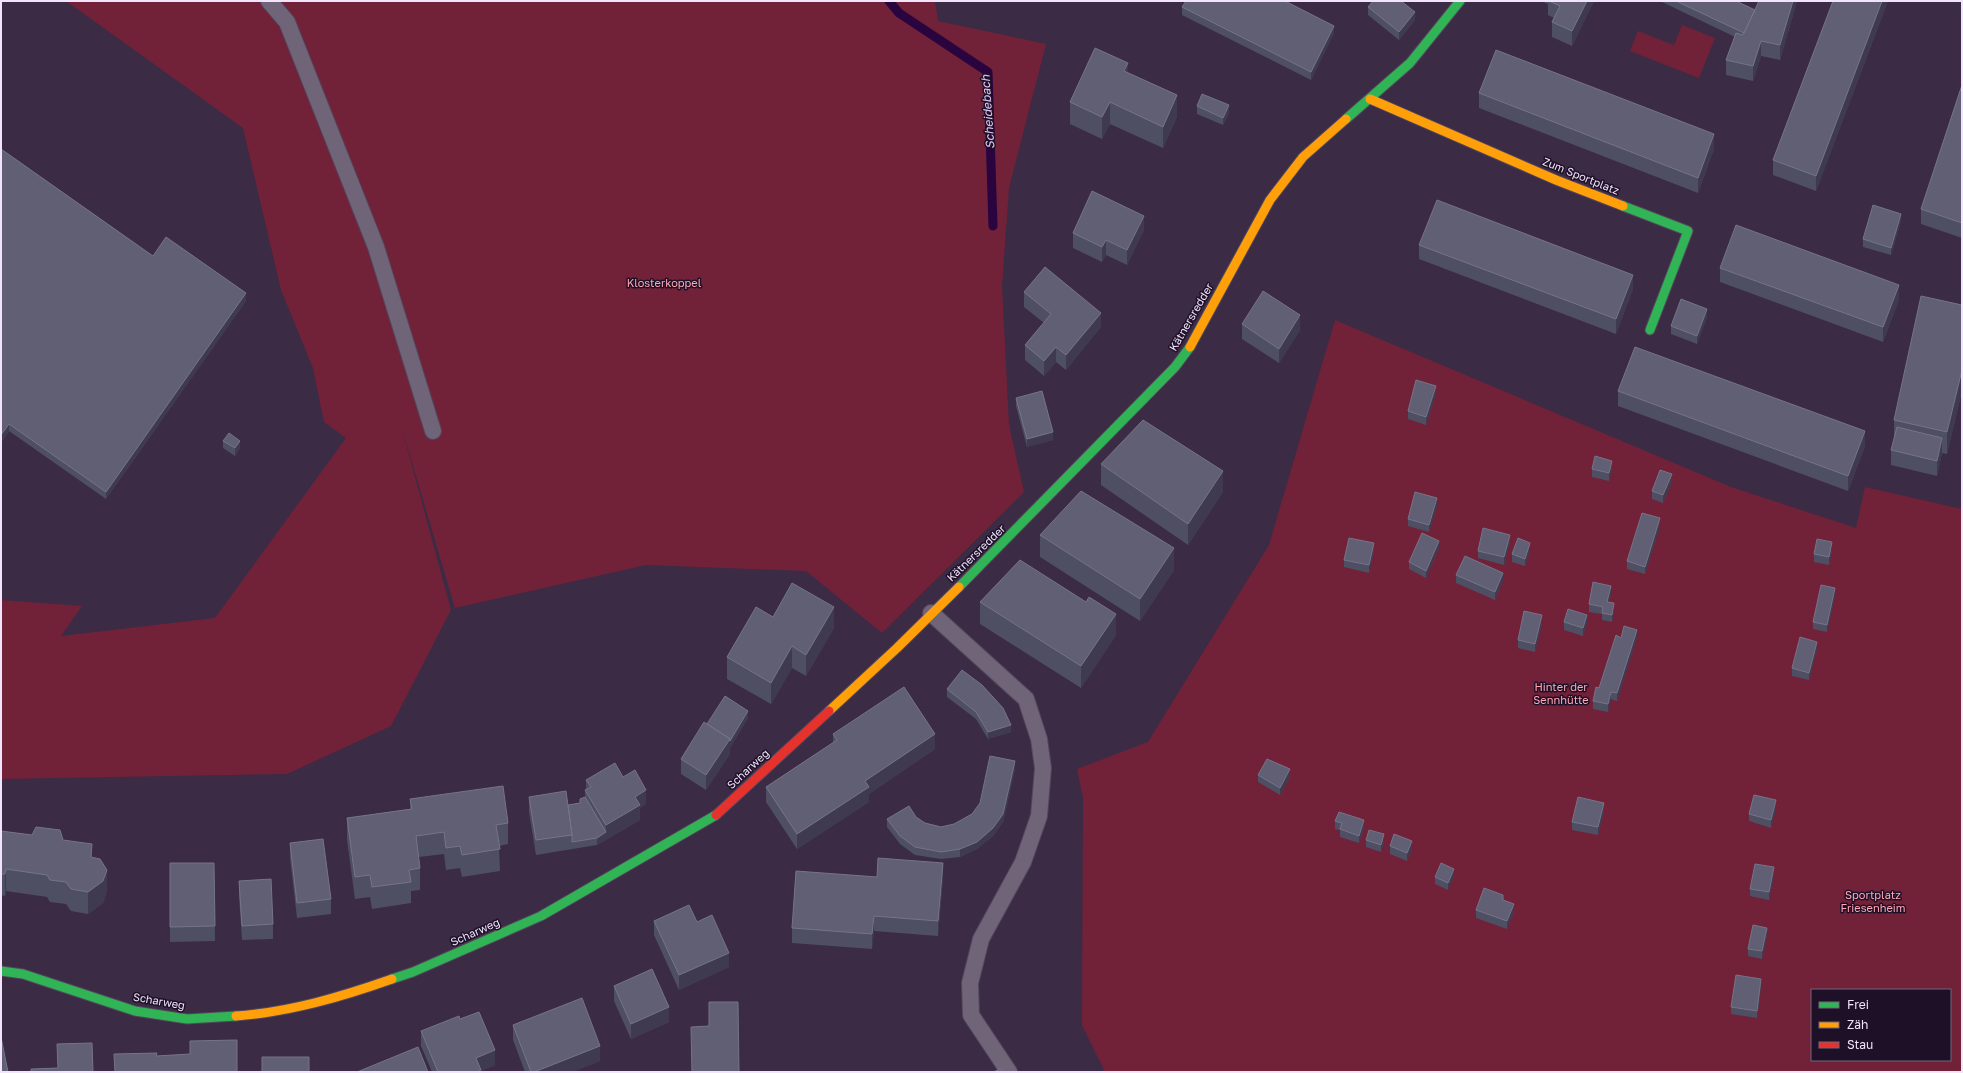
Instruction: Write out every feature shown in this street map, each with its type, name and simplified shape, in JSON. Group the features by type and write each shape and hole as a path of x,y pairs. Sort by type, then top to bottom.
{"street":[{"name":"Kätnersredder","path":"883,659 897,648 930,613 1030,516 1175,367 1194,341 1270,200 1303,157 1410,63 1460,1"},
{"name":"Zum Sportplatz","path":"1370,99 1556,180 1688,231 1650,330"},
{"name":"Scharweg","path":"1,972 23,974 135,1011 188,1019 264,1014 349,995 413,972 541,916 711,820 883,659"}],"lane":[{"path":"269,1 288,22 376,247 433,431"},
{"path":"930,613 1026,699 1039,739 1043,768 1040,816 1023,862 981,939 970,983 971,1015 1008,1072"}],"green space":[{"name":"Klosterkoppel","path":"66,1 935,1 938,21 1046,44 1009,188 1002,286 1009,425 1024,492 882,633 806,571 646,565 455,608 402,429 451,610 391,726 287,774 1,779 1,600 82,606 61,636 215,618 346,438 324,422 313,368 281,290 243,128"},
{"path":"1682,25 1715,38 1699,78 1630,51 1638,31 1674,45"},
{"name":"Hinter der Sennhütte","path":"1335,320 1731,487 1856,528 1865,487 1962,509 1962,1072 1105,1072 1082,1025 1083,798 1077,769 1148,742 1269,545"}],"building":[{"path":"1186,1 1285,1 1334,26 1311,72 1182,7"},
{"path":"1373,1 1401,1 1415,12 1399,32 1368,7"},
{"path":"1549,1 1587,1 1572,31 1552,22 1560,6"},
{"path":"1676,1 1736,1 1755,10 1744,33"},
{"path":"1759,1 1793,1 1780,45 1761,41 1753,66 1726,60 1736,33 1743,35"},
{"path":"1833,1 1882,1 1816,176 1773,160"},
{"path":"1095,48 1128,63 1124,71 1177,95 1163,127 1110,102 1102,117 1070,102"},
{"path":"1496,50 1714,134 1698,178 1479,93"},
{"path":"1962,85 1962,223 1921,209"},
{"path":"1202,94 1229,105 1223,118 1197,106"},
{"path":"1,149 153,256 166,237 246,293 106,492 9,424 1,435"},
{"path":"1092,191 1144,216 1127,250 1106,240 1102,247 1073,233"},
{"path":"1437,200 1633,275 1616,319 1419,245"},
{"path":"1873,205 1901,214 1891,248 1863,239"},
{"path":"1736,225 1899,285 1883,327 1720,268"},
{"path":"1045,267 1101,313 1066,355 1056,347 1044,361 1025,345 1051,314 1024,292"},
{"path":"1263,291 1300,315 1279,349 1242,324"},
{"path":"1921,296 1962,305 1962,370 1947,432 1894,420"},
{"path":"1681,299 1707,309 1697,336 1671,326"},
{"path":"1635,347 1865,431 1848,476 1618,391"},
{"path":"1416,380 1436,386 1426,417 1408,411"},
{"path":"1042,391 1053,432 1027,439 1016,398"},
{"path":"1143,420 1223,471 1188,524 1101,464"},
{"path":"1897,427 1942,438 1937,461 1891,450"},
{"path":"229,433 240,441 235,448 223,441"},
{"path":"1595,456 1612,461 1609,473 1592,469"},
{"path":"1660,470 1672,474 1663,495 1652,491"},
{"path":"1081,491 1174,548 1140,599 1040,535"},
{"path":"1415,492 1437,498 1429,525 1408,519"},
{"path":"1642,513 1660,518 1645,567 1627,561"},
{"path":"1483,528 1510,535 1504,557 1478,551"},
{"path":"1422,533 1439,541 1426,571 1409,562"},
{"path":"1349,538 1374,543 1369,565 1344,560"},
{"path":"1518,538 1530,543 1525,559 1512,554"},
{"path":"1817,539 1832,542 1829,557 1814,554"},
{"path":"1465,556 1503,573 1495,592 1456,575"},
{"path":"1020,560 1086,602 1089,597 1116,614 1081,666 980,602"},
{"path":"1593,582 1611,586 1607,602 1614,603 1612,615 1602,613 1603,607 1589,604"},
{"path":"792,583 834,607 806,655 792,646 771,683 727,657 756,607 773,617"},
{"path":"1821,585 1835,588 1827,625 1813,622"},
{"path":"1568,609 1587,615 1583,628 1564,622"},
{"path":"1524,611 1542,615 1535,644 1518,640"},
{"path":"1624,626 1637,630 1617,693 1611,692 1608,704 1593,701 1596,687 1599,688 1616,635 1621,638"},
{"path":"1800,637 1817,642 1809,673 1792,668"},
{"path":"962,670 982,685 1003,708 1011,725 988,732 976,712 947,689"},
{"path":"904,687 935,734 865,781 869,787 797,834 766,787 837,740 833,734"},
{"path":"725,696 748,711 730,741 730,739 707,724"},
{"path":"704,722 730,739 706,775 681,759"},
{"path":"990,756 1015,761 1003,814 993,828 977,842 960,849 941,852 915,847 900,836 887,819 909,806 916,817 925,823 941,827 954,824 972,814 980,803"},
{"path":"1267,759 1290,769 1280,788 1258,775"},
{"path":"615,763 623,777 635,770 646,790 635,797 640,805 606,825 585,790 591,787 586,780"},
{"path":"503,786 508,823 496,825 500,849 462,855 460,846 446,848 444,832 416,836 420,868 409,870 411,882 372,887 370,875 355,877 347,818 412,809 410,799"},
{"path":"566,791 572,835 536,840 529,797"},
{"path":"1754,795 1776,800 1771,820 1749,814"},
{"path":"585,797 606,832 597,838 572,842 568,805 580,803 580,799"},
{"path":"1578,797 1604,803 1598,827 1572,822"},
{"path":"1339,812 1364,820 1359,836 1340,829 1342,823 1335,821"},
{"path":"36,827 60,830 63,840 92,844 91,857 100,859 107,870 103,881 88,892 71,889 66,882 50,880 47,875 6,869 5,874 1,874 1,831 32,835"},
{"path":"1369,830 1384,834 1381,845 1366,840"},
{"path":"1394,834 1412,841 1407,853 1390,846"},
{"path":"323,839 331,899 297,903 290,843"},
{"path":"878,858 943,863 938,921 874,916 872,934 792,928 796,871 877,877"},
{"path":"170,863 214,863 215,926 170,927"},
{"path":"1441,863 1454,869 1448,883 1435,877"},
{"path":"1755,864 1774,867 1769,892 1750,889"},
{"path":"271,879 273,924 242,926 239,881"},
{"path":"1484,888 1503,895 1503,900 1514,904 1507,921 1476,910"},
{"path":"689,905 697,922 712,915 729,953 679,975 654,921"},
{"path":"1753,925 1767,928 1762,951 1748,949"},
{"path":"652,969 669,1007 631,1024 614,986"},
{"path":"1736,975 1761,979 1757,1011 1731,1007"},
{"path":"582,998 600,1046 531,1072 513,1025"},
{"path":"709,1002 738,1002 739,1072 692,1072 691,1027 709,1026"},
{"path":"479,1012 495,1050 476,1058 481,1070 476,1072 438,1072 421,1031 459,1016 460,1019"},
{"path":"1,1037 8,1072 1,1072"},
{"path":"237,1040 237,1072 115,1072 114,1054 157,1053 156,1056 190,1054 190,1041"},
{"path":"92,1043 93,1072 31,1072 31,1069 58,1068 57,1044"},
{"path":"418,1047 428,1072 357,1072"},
{"path":"262,1057 309,1057 309,1072 262,1072"},
{"path":"1001,1069 1002,1072 993,1072"}],"waterway":[{"name":"Scheidebach","path":"889,1 899,13 988,72 993,226"}],"traffic: fast":[{"path":"1346,119 1410,63 1460,1"},
{"path":"1623,206 1688,231 1650,330"},
{"path":"959,587 1175,367 1190,347"},
{"path":"392,979 413,972 541,916 716,815"},
{"path":"1,971 23,974 135,1011 187,1019 236,1016"}],"traffic: slow":[{"path":"1370,99 1556,180 1623,206"},
{"path":"1190,347 1270,200 1303,157 1346,119"},
{"path":"829,711 897,648 959,587"},
{"path":"236,1016 276,1011 315,1003 392,979"}],"traffic: jam":[{"path":"716,815 829,711"}],"park label":[{"name":"Sportplatz Friesenheim","path":"1873,901"}]}
